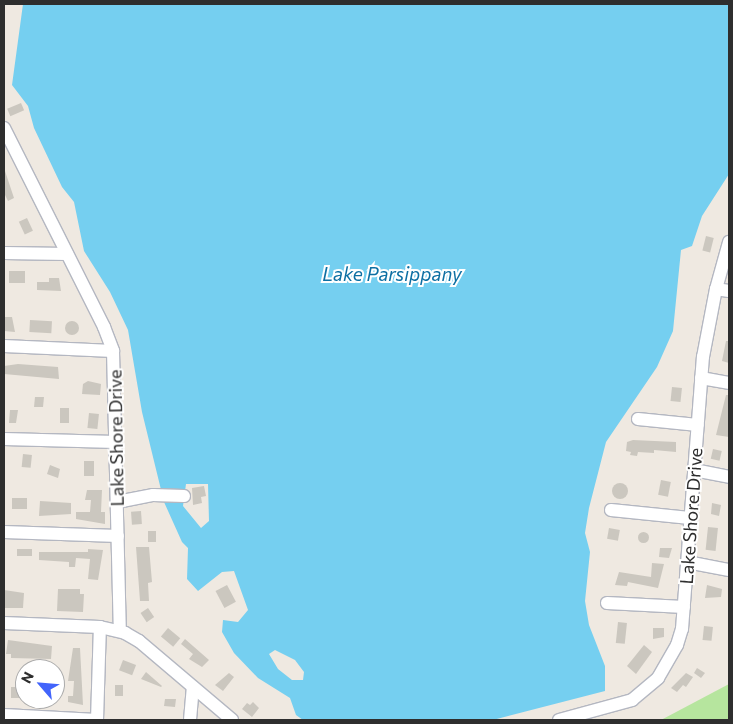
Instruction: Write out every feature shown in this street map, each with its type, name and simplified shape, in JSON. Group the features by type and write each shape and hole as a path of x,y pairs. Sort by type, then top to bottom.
{"street":[{"name":"Lake Shore Drive","path":"4,128 113,350 120,631"},
{"name":"Lake Shore Drive","path":"559,720 628,702 658,678 677,645 684,607 701,378 716,289 729,242"},
{"path":"4,252 67,254"},
{"path":"716,289 729,291"},
{"path":"4,346 113,350"},
{"path":"701,378 729,383"},
{"path":"638,419 698,425"},
{"path":"4,439 116,442"},
{"path":"694,470 729,477"},
{"path":"117,502 153,495 184,496"},
{"path":"611,510 690,518"},
{"path":"4,532 118,536"},
{"path":"687,562 729,570"},
{"path":"607,603 684,607"},
{"path":"4,623 100,627 120,631 139,641 232,720"},
{"path":"4,715 97,720 100,627"},
{"path":"190,720 193,687"}],"green space":[{"path":"729,684 729,720 661,720"}],"water":[{"name":"Lake Parsippany","path":"23,4 729,4 729,174 702,216 692,246 681,250 673,331 657,367 606,442 589,508 585,533 590,552 585,601 589,625 605,666 605,691 493,720 303,720 296,715 290,698 258,678 234,653 222,632 223,620 238,622 248,610 234,571 222,572 198,591 187,579 188,548 182,542 164,502 142,412 128,330 110,292 84,251 74,202 62,187 34,128 28,106 12,85","holes":["186,484 208,484 209,521 201,528 183,506","275,650 295,660 304,672 303,680 292,680 278,669 269,654"]}],"building":[{"path":"21,103 24,110 10,116 7,109"},
{"path":"4,168 14,198 8,201 4,193"},
{"path":"27,218 33,231 25,234 19,222"},
{"path":"706,236 714,238 710,252 702,251"},
{"path":"9,271 25,271 25,283 9,283"},
{"path":"49,278 59,278 61,291 37,290 37,282 49,282"},
{"path":"4,317 12,317 15,332 4,331"},
{"path":"30,320 52,321 51,333 29,332"},
{"path":"69,321 75,321 79,328 75,335 69,335 65,331 65,325"},
{"path":"726,341 729,341 729,363 722,361"},
{"path":"18,364 58,367 59,379 4,374 4,366"},
{"path":"88,381 101,384 100,395 82,394 83,384"},
{"path":"672,387 682,388 680,402 671,401"},
{"path":"726,395 729,395 729,437 716,435"},
{"path":"35,397 44,397 43,407 34,407"},
{"path":"60,408 69,408 69,423 60,423"},
{"path":"10,410 18,410 16,423 9,423"},
{"path":"89,413 99,414 97,429 87,428"},
{"path":"633,440 676,442 676,452 654,450 654,453 638,452 637,456 630,455 631,452 626,451 627,442"},
{"path":"713,449 722,451 720,461 711,459"},
{"path":"23,454 32,455 31,468 22,467"},
{"path":"84,461 94,461 94,476 84,476"},
{"path":"50,465 60,469 58,478 47,474"},
{"path":"661,480 671,482 668,497 658,495"},
{"path":"620,483 628,491 620,499 612,491"},
{"path":"204,486 206,496 201,497 202,503 193,505 192,488"},
{"path":"87,490 102,490 101,512 105,512 105,524 76,519 76,512 90,512 91,500 85,500"},
{"path":"12,498 27,498 27,509 12,509"},
{"path":"40,501 71,503 71,514 39,516"},
{"path":"712,503 721,505 719,516 711,514"},
{"path":"141,511 142,524 132,525 131,512"},
{"path":"708,527 718,528 716,551 706,550"},
{"path":"609,528 620,530 618,541 607,539"},
{"path":"148,531 156,531 156,542 148,542"},
{"path":"643,531 649,537 643,543 637,537"},
{"path":"136,547 149,547 152,582 148,583 149,601 140,601"},
{"path":"660,548 672,548 669,558 659,557"},
{"path":"17,549 32,549 32,556 17,556"},
{"path":"88,549 103,550 98,580 88,579 90,559 76,558 75,567 69,567 69,562 39,560 39,552 88,552"},
{"path":"652,563 664,564 658,588 628,582 627,586 615,585 619,572 651,577"},
{"path":"227,585 236,602 224,608 216,591"},
{"path":"707,585 722,589 721,597 705,598"},
{"path":"58,589 80,589 80,594 84,594 83,612 57,611"},
{"path":"4,590 24,593 23,608 4,608"},
{"path":"148,608 154,617 147,622 141,613"},
{"path":"618,622 627,623 625,644 616,643"},
{"path":"704,626 713,627 711,641 703,640"},
{"path":"168,628 180,638 173,647 161,636"},
{"path":"653,628 664,628 664,637 653,639"},
{"path":"185,639 209,660 202,667 189,659 193,654 181,644"},
{"path":"8,640 52,646 51,659 11,658 11,654 6,654"},
{"path":"644,645 652,652 636,674 627,666"},
{"path":"73,648 80,648 83,705 68,702 68,696 73,696 74,681 68,681"},
{"path":"123,660 136,665 132,675 119,670"},
{"path":"697,668 705,673 701,678 694,673"},
{"path":"146,672 162,686 141,679"},
{"path":"229,673 234,677 223,691 215,685"},
{"path":"686,673 693,677 686,687 683,685 677,692 671,688"},
{"path":"115,685 123,685 123,696 115,696"},
{"path":"11,687 15,687 15,698 11,698"},
{"path":"165,699 176,699 175,707 164,706"},
{"path":"253,702 259,708 252,717 242,709 247,703 250,705"}]}
